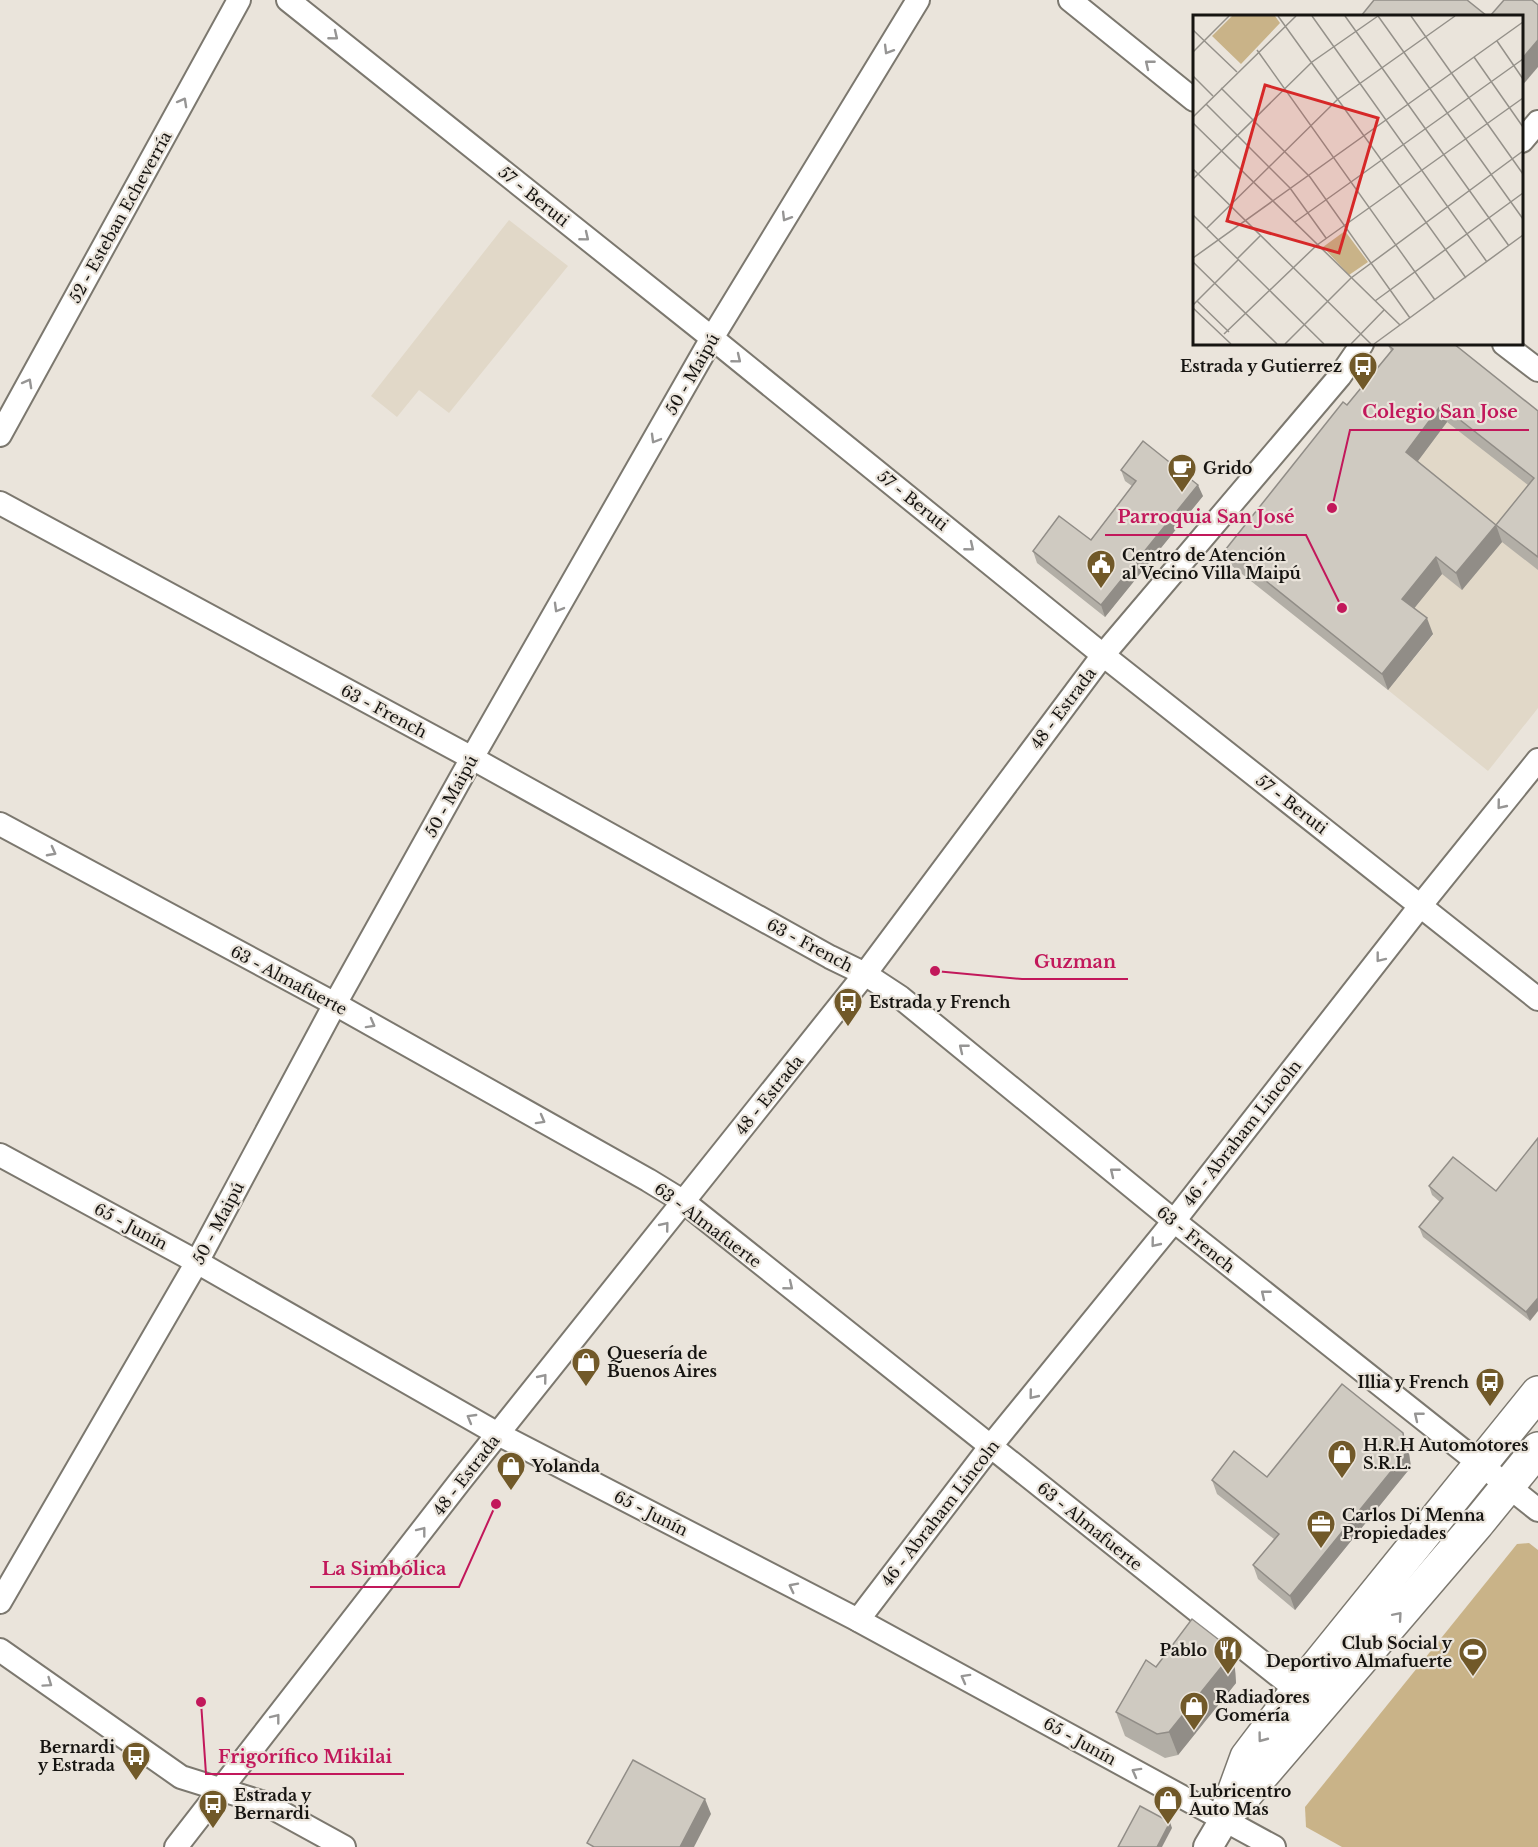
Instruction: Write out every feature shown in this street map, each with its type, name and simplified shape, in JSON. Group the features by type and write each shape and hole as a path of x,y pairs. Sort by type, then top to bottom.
{"main road":[{"path":"1308,1700 1480,1466 1538,1394"},
{"path":"1224,1820 1247,1757 1308,1700 1477,1524 1538,1449"}],"street":[{"name":"52 - Esteban Echeverría","path":"0,435 239,0"},
{"name":"57 - Beruti","path":"288,0 712,338 1103,655 1538,999"},
{"name":"50 - Maipú","path":"0,1602 197,1262 335,1004 472,758 712,338 918,0"},
{"path":"1070,0 1193,99"},
{"path":"1523,139 1538,122"},
{"name":"48 - Estrada","path":"176,1847 498,1434 865,975 1103,655 1340,376 1361,345"},
{"path":"1505,345 1538,370"},
{"name":"63 - French","path":"0,503 472,758 865,975 900,997 1174,1221 1538,1510"},
{"name":"46 - Abraham Lincoln","path":"858,1620 990,1447 1174,1221 1421,905 1538,760"},
{"name":"63 - Almafuerte","path":"0,824 335,1004 684,1202 1308,1700"},
{"name":"65 - Junín","path":"0,1155 197,1262 498,1434 858,1620 1274,1847"},
{"path":"0,1650 181,1777 264,1803 344,1847"},
{"path":"1208,1847 1224,1820"}],"shaded area":[{"path":"509,220 568,266 449,413 419,390 397,417 371,396"},
{"path":"1409,345 1440,345 1538,422 1538,708 1488,771 1388,690 1433,635 1408,616"},
{"name":"Club Social y Deportivo Almafuerte","path":"1529,1543 1538,1550 1538,1847 1342,1847 1306,1827 1305,1807 1517,1544"}],"building":[{"path":"1374,0 1467,0 1486,15 1362,15"},
{"path":"1504,0 1532,0 1538,5 1538,40 1523,58 1523,15 1491,15"},
{"path":"1388,345 1455,345 1538,411 1538,557 1496,525 1456,573 1436,557 1402,599 1427,618 1382,674 1226,549 1343,402 1347,405 1393,349","holes":["1441,405 1534,478 1496,525 1406,452"]},
{"path":"1143,441 1198,485 1101,605 1033,551 1059,516 1091,540 1136,481 1121,470"},
{"path":"1538,1138 1538,1298 1526,1312 1419,1227 1443,1198 1429,1186 1453,1157 1496,1191"},
{"path":"1342,1384 1403,1433 1406,1453 1290,1596 1253,1565 1279,1534 1212,1480 1234,1451 1267,1477"},
{"path":"1192,1619 1227,1646 1227,1660 1169,1732 1157,1734 1116,1712 1146,1660 1156,1667"},
{"path":"633,1760 705,1799 680,1847 594,1847 587,1843"},
{"path":"1140,1806 1170,1822 1157,1847 1118,1847"}],"place":[{"name":"Estrada y Gutierrez","path":"1363,392"},
{"name":"Grido","path":"1182,494"},
{"name":"Colegio San Jose","path":"1332,508"},
{"name":"Centro de Atención al Vecino Villa Maipú","path":"1101,590"},
{"name":"Parroquia San José","path":"1342,608"},
{"name":"Guzman","path":"935,971"},
{"name":"Estrada y French","path":"848,1028"},
{"name":"Quesería de Buenos Aires","path":"586,1388"},
{"name":"Illia y French","path":"1490,1408"},
{"name":"H.R.H Automotores S.R.L.","path":"1342,1480"},
{"name":"Yolanda","path":"511,1492"},
{"name":"La Simbólica","path":"496,1504"},
{"name":"Carlos Di Menna Propiedades","path":"1321,1550"},
{"name":"Pablo","path":"1228,1676"},
{"name":"Club Social y Deportivo Almafuerte","path":"1473,1678"},
{"name":"Frigorífico Mikilai","path":"201,1702"},
{"name":"Radiadores Gomería","path":"1194,1732"},
{"name":"Bernardi y Estrada","path":"136,1782"},
{"name":"Lubricentro Auto Mas","path":"1168,1826"},
{"name":"Estrada y Bernardi","path":"213,1830"}]}
